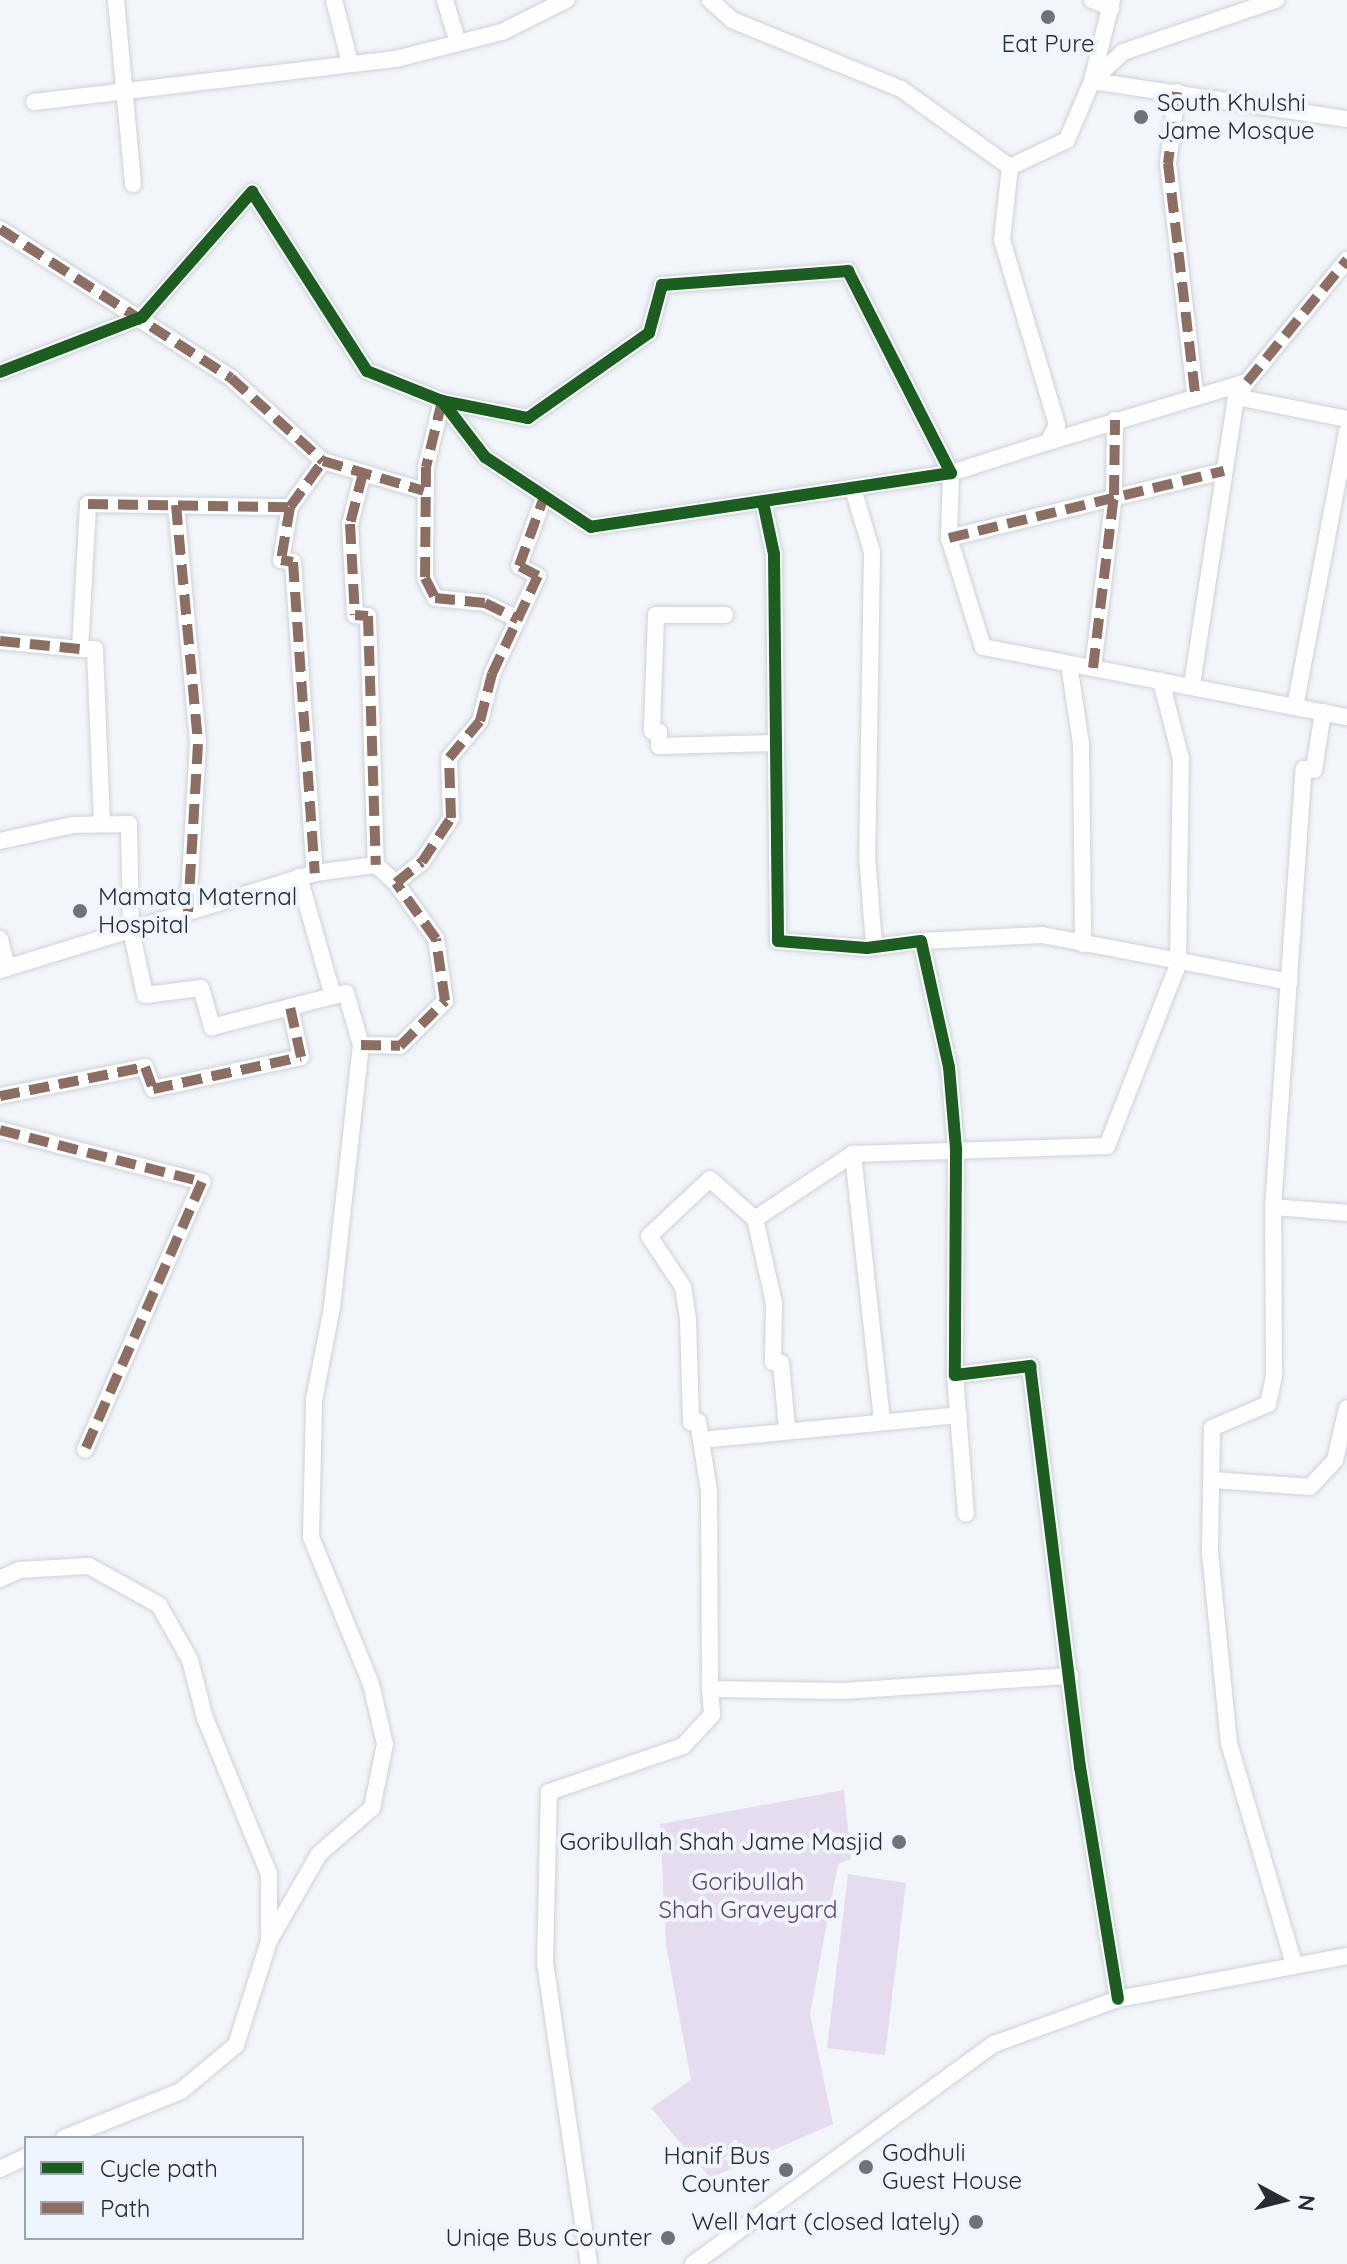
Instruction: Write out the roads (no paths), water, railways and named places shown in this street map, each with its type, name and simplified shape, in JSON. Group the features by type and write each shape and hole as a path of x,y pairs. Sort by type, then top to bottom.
{"street":[{"path":"116,0 133,184"},
{"path":"334,0 350,63"},
{"path":"445,0 458,43"},
{"path":"34,102 350,63 458,43 536,7 566,0"},
{"path":"710,0 732,20 901,89 1010,167"},
{"path":"1010,167 1067,140 1092,81 1112,4 1092,0"},
{"path":"1092,81 1123,52 1276,0"},
{"path":"1092,81 1347,119"},
{"path":"1177,92 1168,163 1195,393"},
{"path":"1010,167 1002,240 1057,425 1048,442"},
{"path":"0,372 142,317 252,192 367,371 442,401 528,418 649,333 662,285 848,271 951,473 949,538 983,647 1347,717"},
{"path":"0,229 142,317 231,378 323,461 424,491"},
{"path":"1192,686 1236,397 1347,260"},
{"path":"442,401 485,457 591,527 951,473 1195,393 1247,382"},
{"path":"1236,397 1347,419"},
{"path":"442,401 424,491 425,578 435,598 485,603 518,619"},
{"path":"1093,668 1114,495 1115,420"},
{"path":"1295,707 1347,432"},
{"path":"323,461 290,507 281,560 293,562 307,875 333,996"},
{"path":"949,538 1114,495 1224,471"},
{"path":"361,1045 400,1046 445,1001 436,939 396,883 376,865 368,616 355,615 350,524 363,473"},
{"path":"853,489 872,552 867,855 874,947"},
{"path":"396,883 422,862 451,818 449,758 480,721 518,619 538,576 519,566 544,497"},
{"path":"763,502 774,554 778,941 874,947 921,941 1042,935 1178,965 1290,982"},
{"path":"80,649 88,504 290,507"},
{"path":"176,505 198,744 188,912"},
{"path":"725,615 656,615 652,731 659,732 659,746 774,743"},
{"path":"0,641 95,649 102,824"},
{"path":"1069,664 1081,744 1083,944"},
{"path":"755,1219 853,1154 1107,1146 1178,965 1181,759 1161,681"},
{"path":"1294,1964 1229,1743 1210,1551 1212,1428 1268,1404 1278,1334 1273,1207 1304,769 1314,770 1323,712"},
{"path":"0,841 102,824 129,824 131,930 145,995 201,988 212,1027 346,993 361,1045 314,1400 311,1537 371,1684 385,1744 383,1781 372,1808 337,1833 294,1886 269,1941 236,2045 209,2072 68,2136"},
{"path":"0,939 3,969 307,875 376,865"},
{"path":"921,941 949,1067 956,1149 955,1375 966,1514"},
{"path":"0,1096 145,1067 153,1089 301,1057 290,1007"},
{"path":"0,1130 202,1182 85,1450"},
{"path":"853,1154 882,1421"},
{"path":"589,2264 545,1964 549,1792 683,1746 712,1715 709,1503 698,1422 691,1422 683,1287 649,1236 710,1179 755,1219 774,1303 773,1362 781,1363 787,1428"},
{"path":"1273,1207 1347,1213"},
{"path":"955,1375 1030,1366 1118,1999"},
{"path":"1213,1480 1310,1487 1335,1460 1347,1408"},
{"path":"701,1440 787,1428 959,1415"},
{"path":"0,1579 19,1570 89,1566 159,1605 190,1660 205,1718 269,1874 269,1941"},
{"path":"710,1689 843,1691 1071,1676"},
{"path":"693,2264 968,2060 1118,1999 1347,1956"},
{"path":"0,2169 24,2158"}],"place":[{"name":"Eat Pure","path":"1048,17"},
{"name":"South Khulshi Jame Mosque","path":"1141,117"},
{"name":"Mamata Maternal Hospital","path":"80,911"},
{"name":"Goribullah Shah Jame Masjid","path":"899,1842"},
{"name":"Godhuli Guest House","path":"866,2167"},
{"name":"Hanif Bus Counter","path":"786,2170"},
{"name":"Well Mart (closed lately)","path":"976,2222"},
{"name":"Uniqe Bus Counter","path":"668,2238"}],"park label":[{"name":"Goribullah Shah Graveyard","path":"748,1896"}]}
